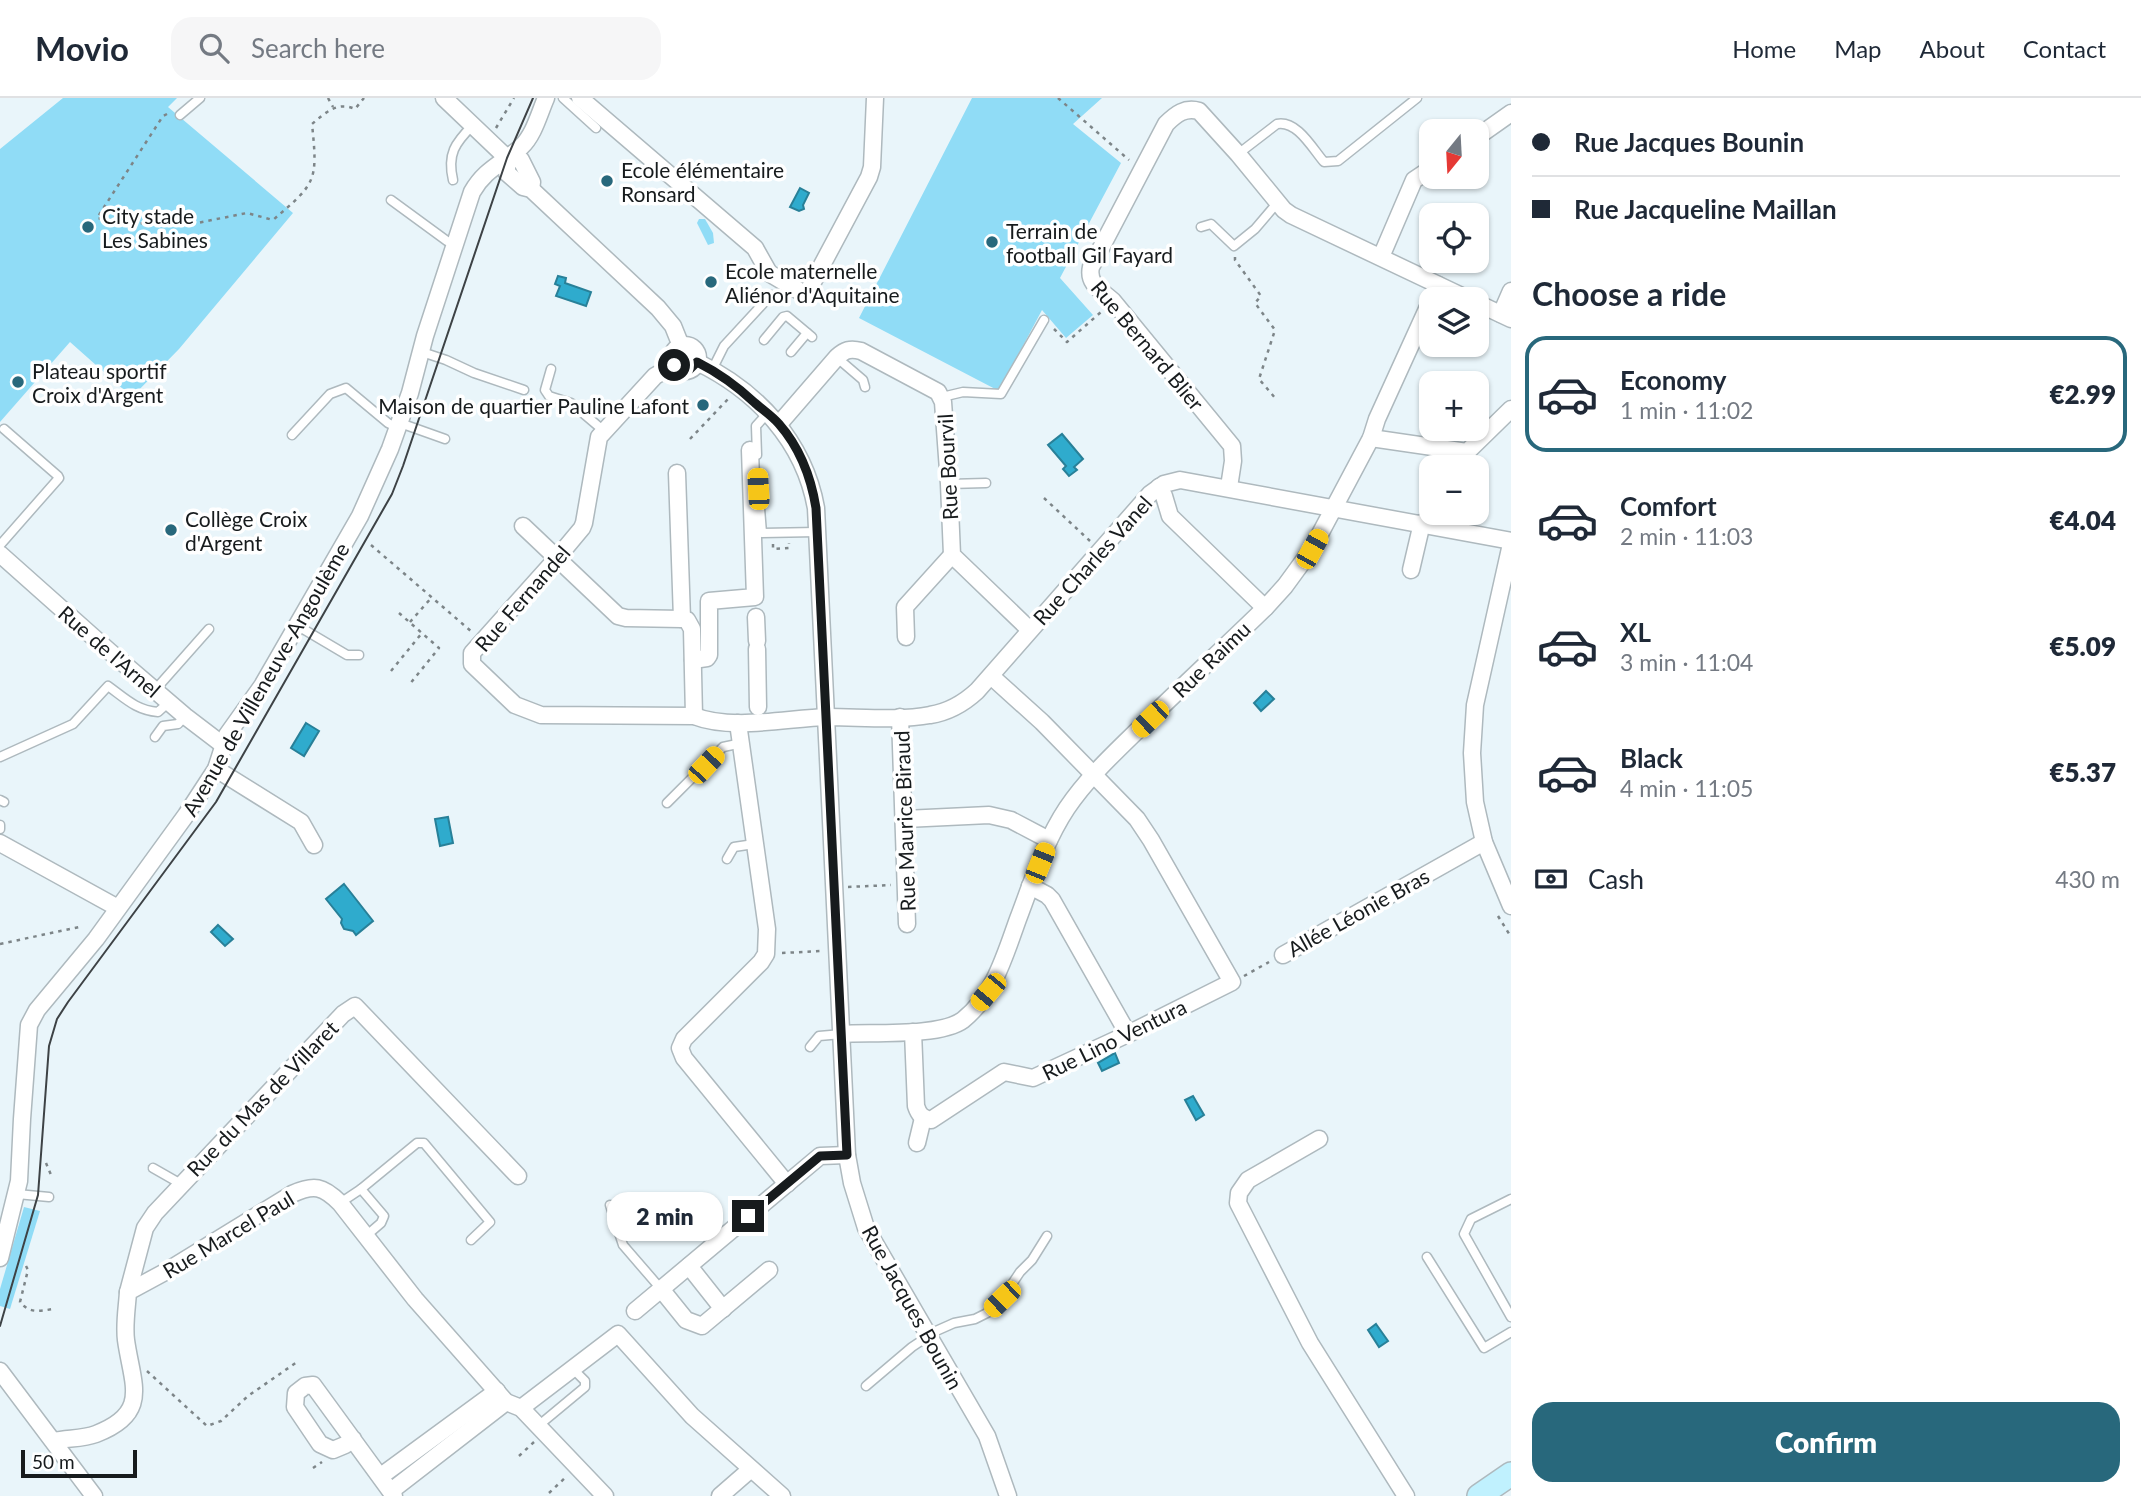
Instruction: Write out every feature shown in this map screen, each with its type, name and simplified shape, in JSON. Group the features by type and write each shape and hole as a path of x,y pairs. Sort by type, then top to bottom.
{"main road":[{"path":"1479,1496 1511,1474"}],"street":[{"name":"Rue Jacques Bounin","path":"444,98 473,125 491,135 523,187 531,189 658,308 673,326 681,346 692,347 705,366 738,387 773,419 800,455 807,471 816,508 847,1155 852,1183 866,1228 987,1436 1008,1496"},
{"name":"Avenue de Villeneuve-Angoulème","path":"0,1258 19,1181 29,1025 37,1010 96,939 186,815 216,769 227,735 262,686 298,626 372,492 399,426 425,337 475,188 481,178 507,165 523,146 546,98"},
{"path":"580,98 755,248 769,273 806,295 869,177 872,167 875,98"},
{"name":"Rue Bernard Blier","path":"1229,488 1232,446 1114,301 1092,282 1089,275 1166,124 1178,113 1191,109 1199,111 1291,215 1441,287"},
{"path":"1489,128 1511,113"},
{"path":"1381,257 1415,180 1419,177"},
{"name":"Rue Raimu","path":"842,1034 913,1032 949,1027 970,1014 988,992 1000,970 1049,840 1067,808 1092,775 1265,608 1303,563 1336,507 1371,438 1437,285"},
{"path":"1489,308 1506,316 1511,291"},
{"path":"681,346 673,354 674,365 678,369 689,370 705,366"},
{"name":"Rue Bourvil","path":"773,419 835,356 852,349 861,351 929,387 942,397 952,555"},
{"name":"Rue Fernandel","path":"674,365 655,376 599,437 584,523 557,558 472,653 472,664 515,705 541,715 694,716 706,721 738,723 825,717"},
{"path":"1371,438 1467,452 1511,409"},
{"path":"750,450 758,707"},
{"path":"677,473 682,619"},
{"name":"Rue Charles Vanel","path":"825,717 930,715 964,703 991,676 1150,494 1159,487 1180,480 1419,522"},
{"path":"1159,487 1170,516 1265,608"},
{"path":"1411,570 1422,525"},
{"name":"Rue Charles Vanel","path":"1431,525 1511,542"},
{"path":"523,526 618,616 687,621 692,629 694,716"},
{"path":"1511,542 1475,705 1472,753 1475,802 1484,842 1511,906"},
{"name":"Rue de l'Arnel","path":"0,554 109,652 223,745"},
{"path":"906,638 905,607 952,555 1030,630"},
{"path":"693,660 707,658 709,655 709,601 756,608"},
{"path":"991,676 1042,722 1137,819 1232,982"},
{"name":"Rue Maurice Biraud","path":"901,717 907,925"},
{"path":"738,723 767,929 766,952 752,973 684,1039 680,1048 684,1058 787,1184"},
{"path":"216,769 301,822 314,845"},
{"path":"905,819 989,815 1000,817 1049,840"},
{"name":"Allée Léonie Bras","path":"1283,955 1484,842"},
{"path":"0,843 118,908"},
{"path":"1030,886 1052,900 1128,1034"},
{"name":"Rue Lino Ventura","path":"923,1118 932,1120 1004,1072 1033,1078 1232,982"},
{"name":"Rue du Mas de Villaret","path":"128,1292 145,1228 155,1213 343,1014 355,1006 518,1176"},
{"path":"913,1032 916,1106 923,1118 917,1143"},
{"path":"1319,1139 1248,1180 1239,1193 1238,1203 1310,1343 1406,1496"},
{"path":"635,1311 820,1156 847,1155"},
{"name":"Rue Marcel Paul","path":"128,1292 166,1272 295,1193 317,1188 328,1191 367,1236 415,1299 508,1401 542,1430 606,1496"},
{"path":"690,1266 723,1308"},
{"path":"661,1289 686,1320 702,1326 769,1270"},
{"path":"54,1441 94,1435 118,1422 130,1410 134,1398 125,1326 128,1292"},
{"path":"381,1476 508,1401 572,1368 618,1334 692,1416 782,1496"},
{"path":"0,1371 93,1496"},
{"path":"353,1439 393,1493 508,1401"},
{"path":"720,1496 751,1469"}],"lane":[{"path":"180,115 200,98"},
{"path":"563,98 596,128"},
{"path":"1238,153 1277,124 1285,123 1295,128 1324,162 1338,161 1417,98"},
{"path":"453,180 449,163 460,139 473,125"},
{"path":"391,200 455,244"},
{"path":"1201,227 1211,224 1234,246 1255,229 1278,202"},
{"path":"705,366 771,295"},
{"path":"764,340 783,317 787,316 809,335 791,352"},
{"path":"942,397 963,392 1001,394 1044,320"},
{"path":"422,352 524,390"},
{"path":"835,356 863,380 865,387"},
{"path":"551,369 545,390 549,396 571,403 604,431"},
{"path":"292,435 330,394 346,388 387,423 445,439"},
{"path":"773,419 755,426 762,533 817,532"},
{"path":"0,545 59,478 4,429"},
{"path":"949,484 986,483"},
{"path":"298,626 347,655 359,655"},
{"path":"155,690 209,629"},
{"path":"0,757 73,724 108,686 138,709 145,711 158,712 169,702"},
{"path":"155,737 163,726 178,724 185,716"},
{"path":"667,803 723,747 742,743"},
{"path":"727,859 734,847 754,844"},
{"path":"810,1047 819,1037 842,1034"},
{"path":"340,1203 417,1143 424,1143 491,1222 471,1240"},
{"path":"153,1168 181,1184"},
{"path":"361,1189 384,1216 381,1223 367,1236"},
{"path":"17,1194 49,1197"},
{"path":"1511,1199 1471,1219 1464,1234 1511,1317"},
{"path":"610,1205 623,1245 661,1289"},
{"path":"866,1385 912,1346 954,1323 975,1319 989,1312 1032,1260 1047,1236"},
{"path":"1427,1256 1484,1348 1511,1332"},
{"path":"542,1430 584,1387 585,1381 572,1368"}],"path":[{"path":"328,98 333,107"},
{"path":"180,115 172,113 163,116 97,218 130,223 192,224 247,213 273,220 301,196 310,184 316,159 312,124 333,107 346,105 355,109 364,98"},
{"path":"491,135 514,98"},
{"path":"1058,98 1142,171"},
{"path":"1234,246 1235,260 1261,296 1255,303 1275,330 1259,379 1276,398"},
{"path":"1044,320 1066,342 1099,314"},
{"path":"690,439 738,387"},
{"path":"1044,498 1100,550"},
{"path":"371,545 475,635"},
{"path":"410,622 432,597"},
{"path":"398,613 439,648 409,685"},
{"path":"391,671 422,633"},
{"path":"834,887 906,884"},
{"path":"0,944 79,927"},
{"path":"766,952 774,954 838,951"},
{"name":"Allée Léonie Bras","path":"1232,982 1283,955"},
{"path":"46,1163 51,1175"},
{"path":"26,1266 28,1270 20,1302 33,1312 53,1309"},
{"path":"148,1371 206,1426 221,1421 248,1396 297,1362"},
{"path":"519,1457 542,1430"},
{"path":"549,1493 577,1466"}],"shaded area":[{"path":"63,98 177,98 168,107 293,213 179,349 132,397 70,342 0,422 0,149"},
{"name":"Terrain de football Gil Fayard","path":"972,98 1102,98 1073,124 1121,163 1060,278 1093,315 1066,338 1042,310 999,391 859,318"},
{"path":"800,188 809,193 803,205 804,209 799,211 790,207"},
{"path":"699,219 705,219 713,233 714,243 708,245 697,223"},
{"path":"558,276 566,278 565,283 591,292 586,306 556,296 560,286 555,284"},
{"path":"1062,434 1083,459 1074,467 1077,470 1069,476 1063,469 1066,466 1048,445"},
{"path":"1266,691 1274,699 1261,711 1254,703"},
{"path":"306,723 319,731 304,756 291,748"},
{"path":"448,817 453,843 440,846 435,819"},
{"path":"344,884 373,921 356,935 353,931 344,929 342,919 326,899"},
{"path":"218,925 233,939 225,946 211,932"},
{"path":"1115,1053 1119,1063 1102,1071 1098,1063"},
{"path":"1193,1096 1204,1115 1196,1120 1185,1100"},
{"path":"24,1207 40,1211 10,1309 0,1306 0,1289"},
{"path":"1376,1324 1388,1341 1379,1347 1368,1330"}],"tram line":[{"path":"0,1326 38,1195 49,1046 57,1019 216,802 392,494 507,158 533,98"}],"place":[{"name":"Ecole élémentaire Ronsard","path":"607,181"},
{"name":"City stade Les Sabines","path":"88,227"},
{"name":"Terrain de football Gil Fayard","path":"992,242"},
{"name":"Ecole maternelle Aliénor d'Aquitaine","path":"711,282"},
{"name":"Plateau sportif Croix d'Argent","path":"18,382"},
{"name":"Maison de quartier Pauline Lafont","path":"703,405"},
{"name":"Collège Croix d'Argent","path":"171,530"}],"route":[{"path":"674,365 684,371 694,367 697,362 712,369 738,387 779,424 800,455 813,490 816,508 847,1155 820,1156 748,1216"}]}
